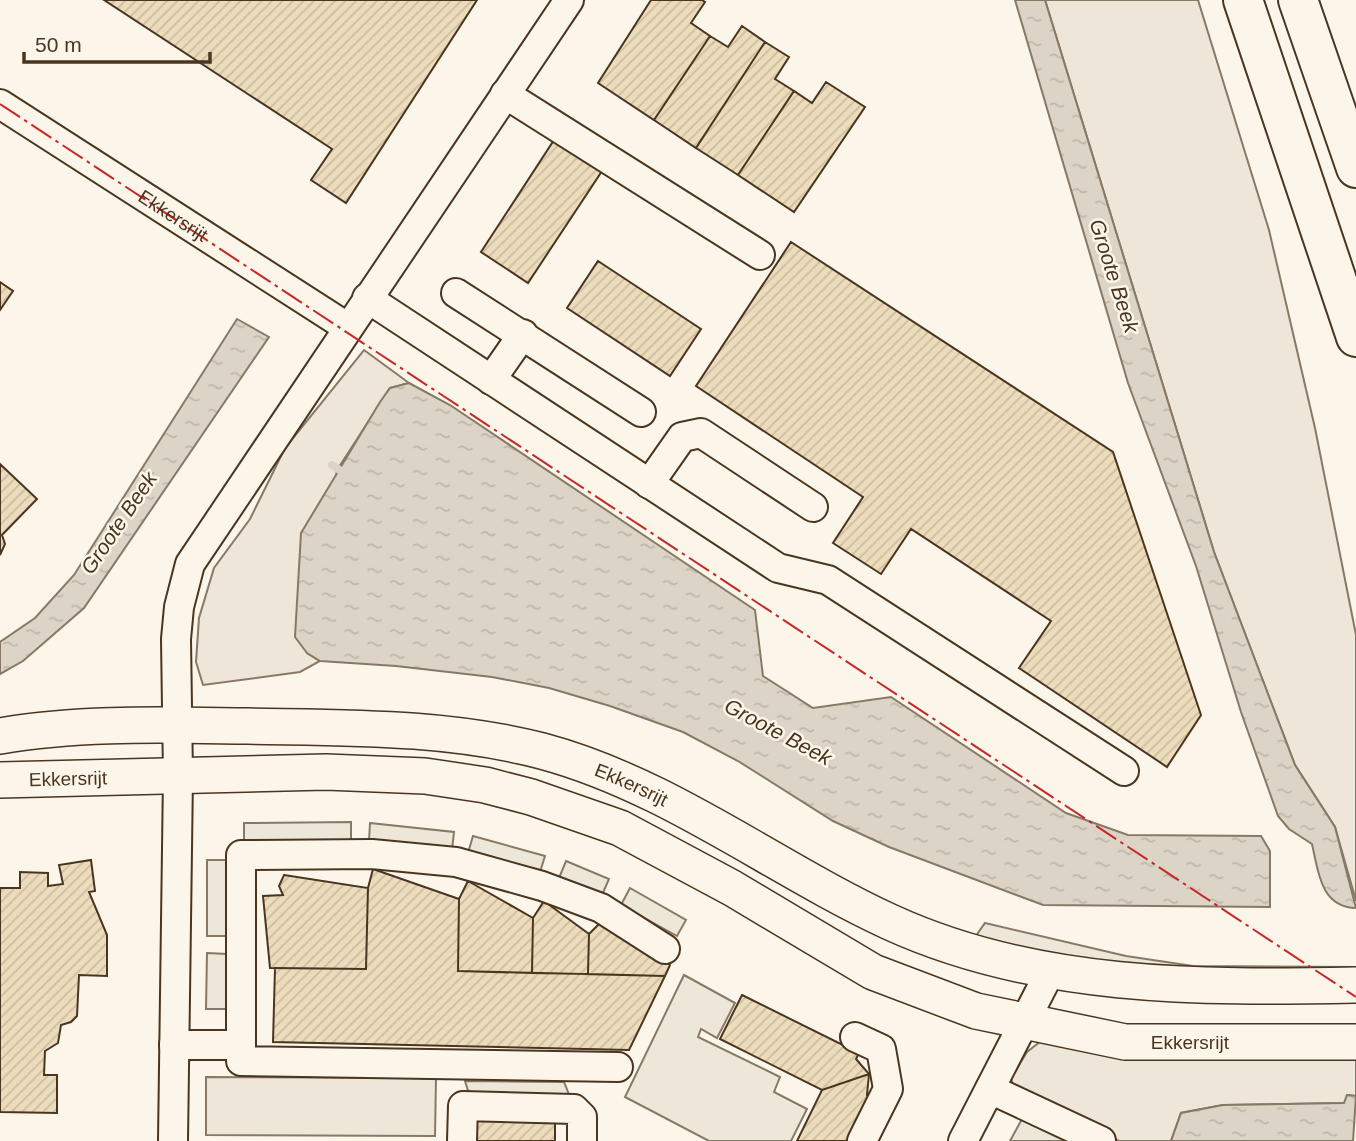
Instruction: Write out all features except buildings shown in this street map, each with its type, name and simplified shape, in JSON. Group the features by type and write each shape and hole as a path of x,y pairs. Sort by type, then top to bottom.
{"highway":[{"path":"1243,0 1356,337"},
{"path":"1298,0 1356,168"}],"main road":[{"name":"Ekkersrijt","path":"0,736 42,729 178,725 367,728 452,734 543,751 636,785 755,847 831,893 894,924 966,950 1051,970 1123,982 1356,985"},
{"name":"Ekkersrijt","path":"0,780 326,772 425,776 485,785 531,797 620,828 732,888 873,972 967,1008 1125,1042 1356,1042"}],"street":[{"path":"173,1141 179,607 190,564 569,0"},
{"path":"505,94 760,255"},
{"name":"Ekkersrijt","path":"0,104 347,327"},
{"path":"456,293 641,412"},
{"path":"367,298 778,568 828,580 1124,771"},
{"path":"491,380 523,334"},
{"path":"649,484 681,437 701,433 813,507"},
{"path":"618,1067 241,1061 241,855 373,854 456,862 542,886 601,908 665,949"},
{"path":"964,1141 1051,970"},
{"path":"855,1037 881,1049 888,1089 862,1141"},
{"path":"174,1045 241,1045"},
{"path":"990,1089 1101,1141"},
{"path":"462,1141 463,1106 574,1109 582,1117 582,1141"}],"shaded area":[{"path":"1045,0 1198,0 1269,230 1315,428 1356,635 1356,901 1335,827 1295,765 1214,552"},
{"path":"364,350 409,383 390,388 337,470 307,653 320,661 300,672 203,685 196,662 199,618 214,568 250,519 285,448"},
{"path":"351,822 351,841 244,843 244,823"},
{"path":"370,823 454,832 452,850 369,841"},
{"path":"473,836 545,856 540,872 468,853"},
{"path":"207,860 228,860 228,936 207,936"},
{"path":"566,861 609,879 602,895 559,878"},
{"path":"630,888 686,920 677,936 621,905"},
{"path":"985,923 1126,956 1193,966 1356,967 1356,975 1123,973 973,940"},
{"path":"207,953 227,954 226,1009 206,1009"},
{"path":"684,975 735,1003 717,1038 701,1029 698,1037 780,1077 774,1092 807,1109 791,1141 709,1141 625,1097"},
{"path":"1041,1041 1356,1056 1356,1096 1347,1095 1345,1103 1223,1105 1181,1113 1171,1141 1119,1141 1014,1089 1011,1078 1027,1052"},
{"path":"206,1077 436,1078 435,1136 206,1135"},
{"path":"465,1081 564,1082 572,1102 471,1100"},
{"path":"1022,1119 1069,1141 1010,1141"}],"water":[{"path":"1015,0 1045,0 1214,552 1295,765 1335,827 1356,908 1344,906 1328,894 1319,875 1312,844 1289,829 1278,816 1241,712 1196,566 1128,383"},
{"path":"237,319 269,337 84,608 23,661 0,674 0,642 35,618 74,575"},
{"path":"409,383 450,405 755,610 763,676 813,708 891,697 1066,813 1128,835 1261,836 1270,851 1270,907 1043,905 889,847 833,821 738,761 683,732 610,706 549,688 492,677 320,661 307,653 295,637 301,533 390,388"},
{"path":"1347,1095 1356,1096 1353,1141 1171,1141 1181,1113 1223,1105 1344,1103"}],"waterway":[{"name":"Groote Beek","path":"332,465 347,475"}],"power":[{"path":"0,104 1356,997"}]}
